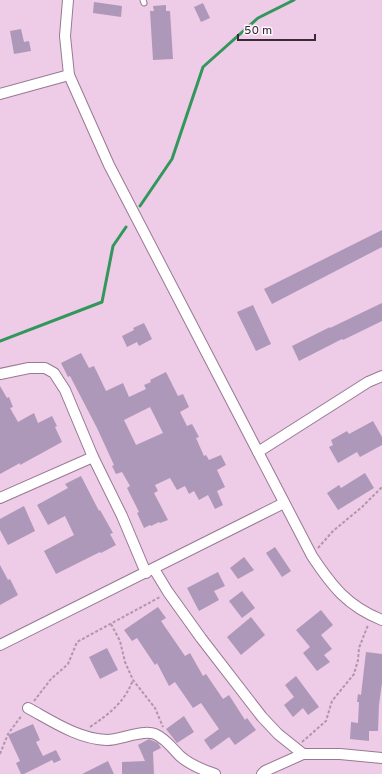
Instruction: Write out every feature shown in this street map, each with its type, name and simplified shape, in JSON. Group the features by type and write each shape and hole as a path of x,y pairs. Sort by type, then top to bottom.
{"street":[{"path":"68,0 65,36 69,75 109,165 312,556 329,580 349,602 372,616 382,620"},
{"path":"0,94 69,75"},
{"path":"0,374 34,368 45,368 54,373 65,390 93,457 150,571 168,592 200,638 262,717 278,734 299,751"},
{"path":"258,452 368,382 382,376"},
{"path":"0,498 93,457"},
{"path":"0,645 284,503"},
{"path":"28,708 79,734 92,738 108,740 145,733 154,733 160,736 182,758 202,770 215,774"},
{"path":"262,774 264,771 299,751 382,758"}],"path":[{"path":"312,556 333,531 362,507 382,487"},
{"path":"0,754 8,734 51,679 68,664 77,642 168,592"},
{"path":"299,751 308,736 326,721 332,701 354,674 358,660 359,648 372,616"},
{"path":"111,624 120,641 125,662 133,680 155,708 159,716 166,743"},
{"path":"79,734 107,715 125,698 133,680"}],"building":[{"path":"94,2 122,6 121,17 93,13"},
{"path":"203,3 210,18 201,22 194,7"},
{"path":"166,5 166,11 170,11 173,59 153,60 150,11 154,11 153,6"},
{"path":"21,29 24,42 29,41 31,51 14,54 10,31"},
{"path":"382,230 382,247 272,304 264,289"},
{"path":"382,303 382,321 299,361 292,346"},
{"path":"253,305 271,344 256,351 237,312"},
{"path":"144,323 152,339 139,346 137,342 127,347 122,336 134,330 133,328"},
{"path":"81,353 89,368 94,366 106,391 123,383 129,397 146,389 144,385 151,382 150,380 166,372 178,396 183,394 189,407 180,412 187,426 192,424 199,437 196,438 204,456 206,455 209,460 221,455 226,465 217,470 225,487 217,491 223,505 215,509 208,495 199,500 194,491 189,494 185,486 177,490 170,478 155,485 158,491 154,493 168,520 144,528 137,513 139,512 127,488 130,486 122,472 116,474 112,466 114,465 97,428 70,376 68,377 61,363","holes":["150,407 163,433 136,445 124,420"]},
{"path":"0,386 7,398 9,397 13,407 10,408 18,422 34,413 38,423 52,416 62,442 0,474"},
{"path":"373,421 382,437 382,445 360,457 357,452 338,463 329,447 333,445 331,440 347,431 349,434"},
{"path":"365,473 374,488 338,510 327,493 339,485 341,488"},
{"path":"81,476 99,511 100,510 113,533 110,534 116,545 56,574 44,551 74,535 65,516 48,525 37,505 68,488 65,484"},
{"path":"24,506 35,531 8,545 0,530 0,519"},
{"path":"275,547 291,571 282,577 266,553"},
{"path":"244,557 254,570 238,579 230,568"},
{"path":"0,565 8,580 10,579 18,595 0,605"},
{"path":"218,572 225,586 214,591 219,600 199,611 187,588"},
{"path":"242,591 255,608 242,618 229,601"},
{"path":"158,607 166,618 161,621 185,656 190,653 203,676 206,674 223,699 229,695 245,720 247,718 256,730 235,745 229,737 211,750 204,740 219,729 201,703 193,708 175,682 169,686 157,663 155,665 137,638 132,641 124,630"},
{"path":"321,610 333,625 321,635 332,649 324,655 330,662 317,671 303,653 310,647 296,630"},
{"path":"251,617 265,635 241,655 227,637"},
{"path":"107,648 118,670 100,679 89,657"},
{"path":"366,652 382,654 382,683 378,731 369,731 369,741 350,739 351,722 358,723 359,702 357,702 358,694 361,695"},
{"path":"296,676 319,707 308,715 303,708 293,717 284,705 294,697 285,685"},
{"path":"184,716 194,732 177,743 166,729"},
{"path":"33,724 40,740 36,742 43,756 56,750 61,760 54,763 52,760 24,774 21,774 16,763 20,761 8,735"},
{"path":"149,739 158,743 161,748 153,752 154,774 122,774 122,762 145,761 138,745"},
{"path":"108,761 114,774 82,774"}],"waterway":[{"path":"140,206 172,159 203,67 258,18 294,0"},
{"path":"0,341 102,302 113,246 126,227"}]}
